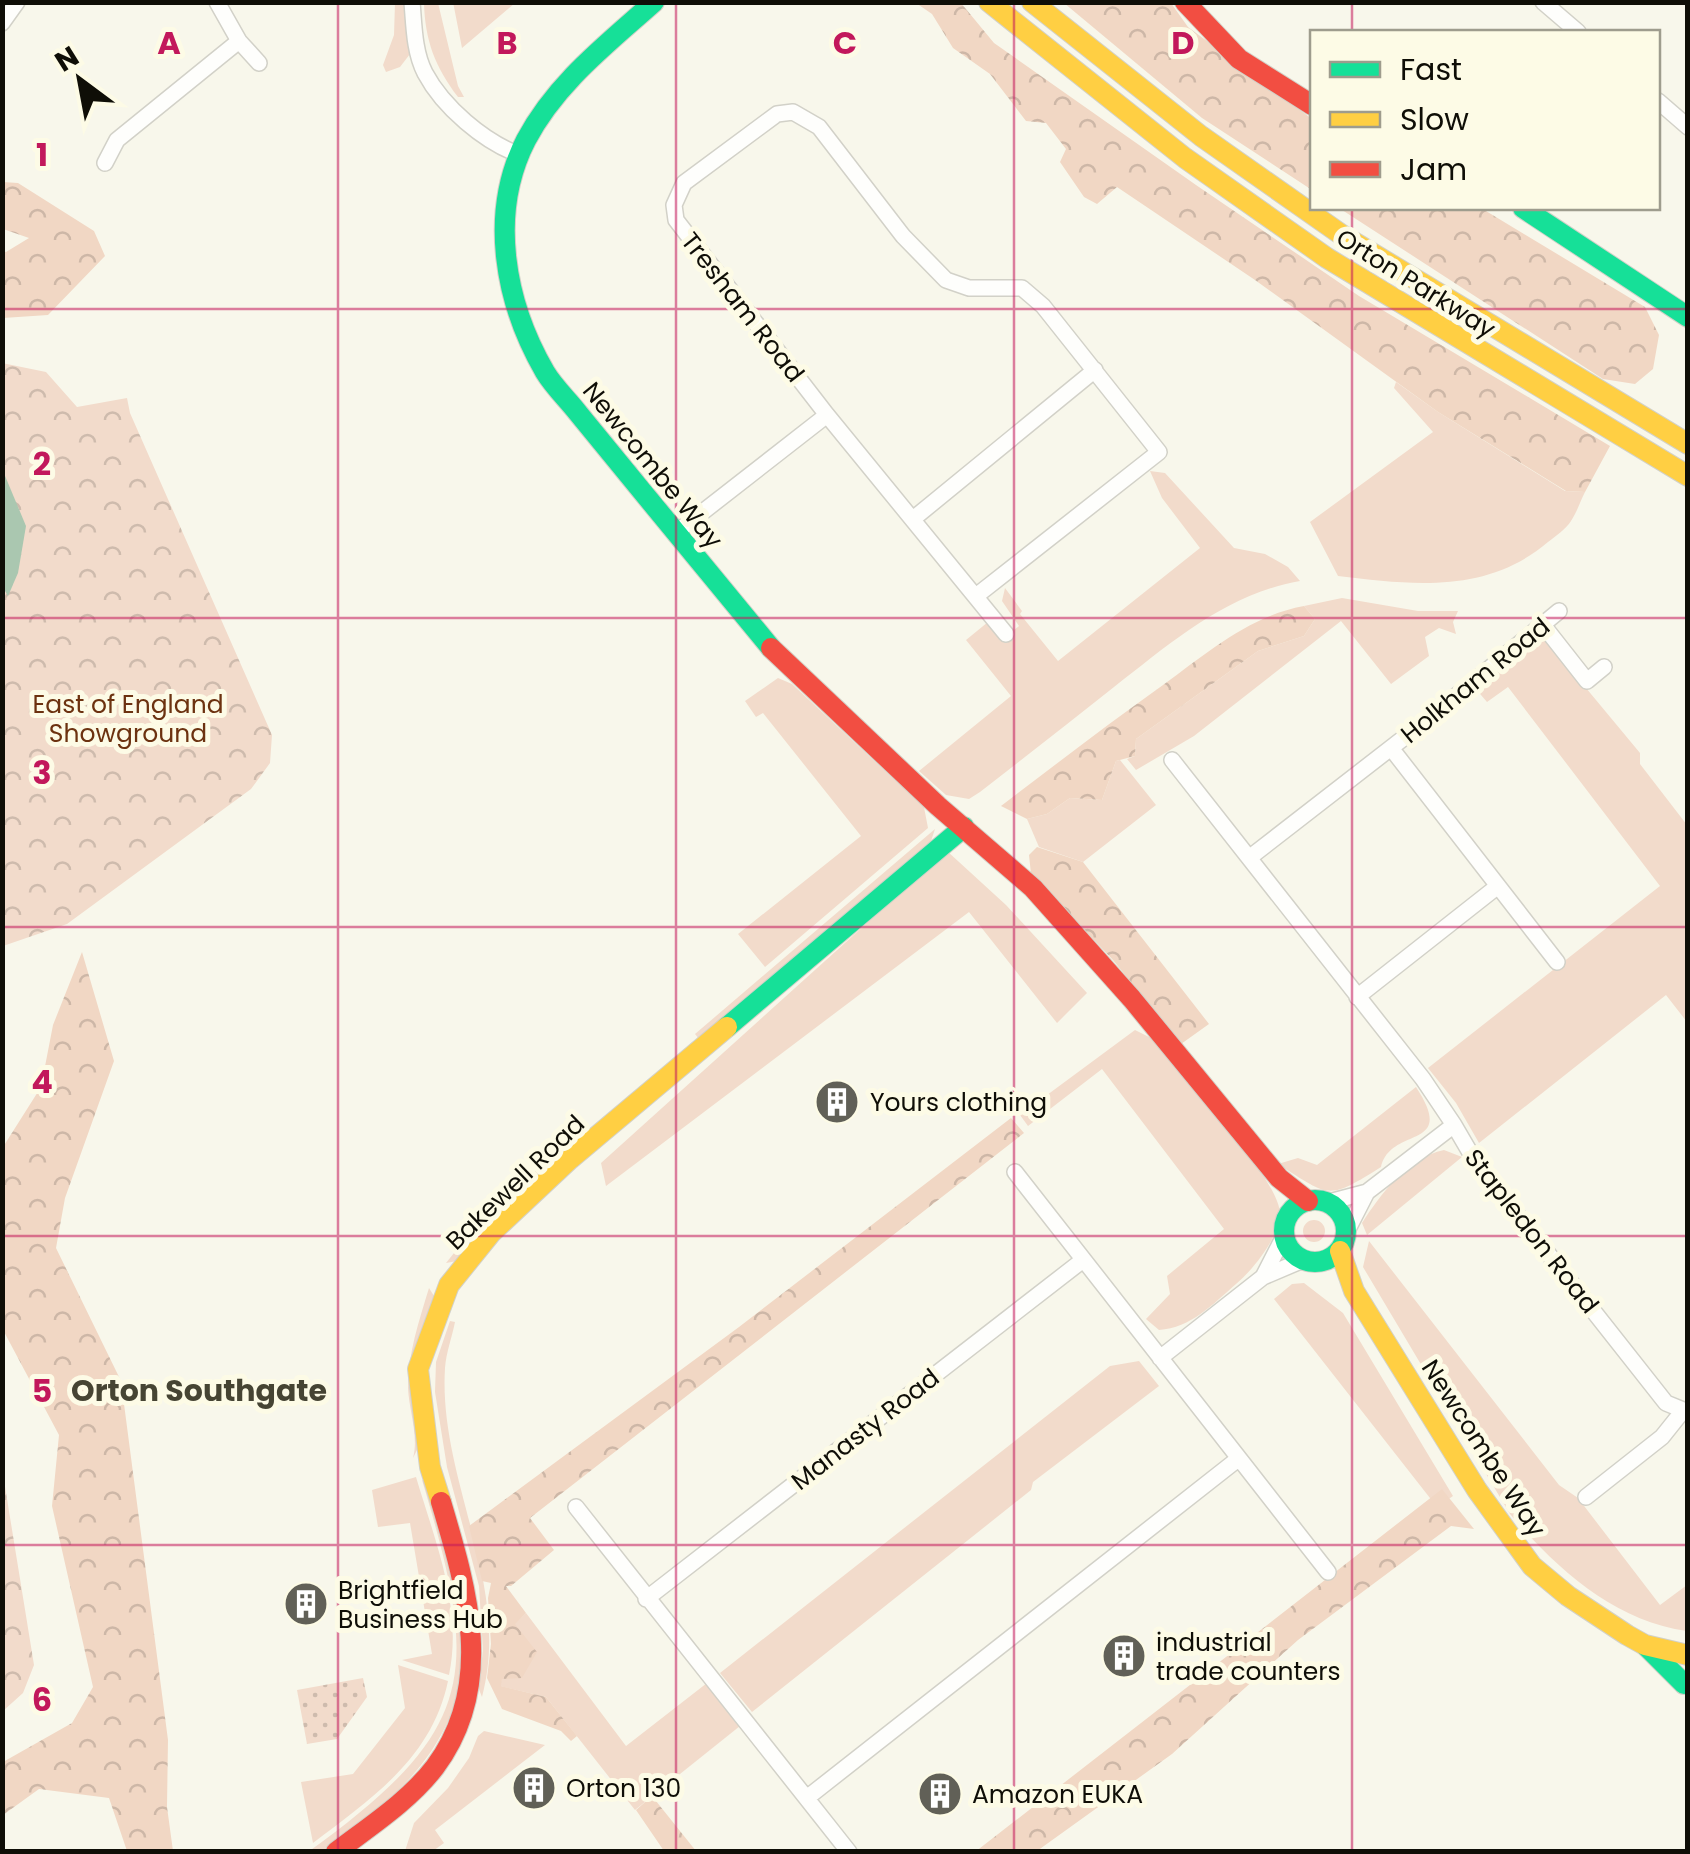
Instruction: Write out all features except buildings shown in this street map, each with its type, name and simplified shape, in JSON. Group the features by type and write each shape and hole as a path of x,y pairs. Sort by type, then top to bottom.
{"street":[{"path":"2,22 17,2"},
{"path":"217,2 239,41 259,63"},
{"path":"412,2 415,40 424,71 464,118 499,148 520,155"},
{"name":"Newcombe Way","path":"654,2 582,66 545,110 520,155 508,193 503,243 509,290 528,341 547,375 782,662 1033,888 1132,999 1279,1178"},
{"name":"Orton Parkway","path":"989,2 1185,158 1296,237 1418,316 1688,476"},
{"name":"Orton Parkway","path":"1032,2 1201,136 1342,235 1688,444"},
{"path":"1185,2 1239,58 1310,104"},
{"path":"1543,2 1576,30"},
{"path":"105,163 117,140 239,41"},
{"path":"1660,103 1688,127"},
{"name":"Tresham Road","path":"976,596 1160,452 1043,306 1022,288 969,288 946,280 902,236 819,127 793,112 777,114 684,182 674,206 676,220 1006,634"},
{"path":"1529,210 1688,317"},
{"path":"913,520 1094,370"},
{"path":"677,532 827,414"},
{"name":"Holkham Road","path":"1249,858 1559,612"},
{"path":"1543,625 1587,681 1604,668"},
{"name":"Holkham Road","path":"1391,748 1557,962"},
{"path":"1172,760 1423,1079 1454,1124"},
{"name":"Bakewell Road","path":"336,1852 401,1802 435,1766 460,1721 473,1655 466,1585 430,1467 418,1368 449,1284 491,1234 570,1160 964,827"},
{"path":"1358,998 1498,886"},
{"name":"Stapledon Road","path":"1318,1202 1367,1192 1454,1124 1475,1161 1666,1403 1685,1412"},
{"path":"1015,1172 1328,1572"},
{"path":"1160,1358 1263,1277 1332,1258 1344,1241 1344,1217 1279,1178"},
{"path":"1279,1178 1294,1254 1310,1261"},
{"name":"Stapledon Road","path":"1344,1241 1367,1192"},
{"path":"1263,1277 1294,1208 1318,1202"},
{"name":"Newcombe Way","path":"1344,1241 1354,1291 1476,1488 1532,1566 1568,1596 1644,1645 1686,1680"},
{"name":"Manasty Road","path":"646,1599 1083,1260"},
{"name":"Newcombe Way","path":"1310,1261 1354,1291"},
{"path":"1586,1497 1662,1437 1685,1412"},
{"path":"808,1798 1238,1459"},
{"path":"576,1507 850,1852"},
{"name":"Newcombe Way","path":"1644,1645 1688,1655"}],"green space":[{"path":"453,2 515,2 515,3 462,48"},
{"path":"395,3 405,3 410,54 400,67 386,72 383,65 394,35"},
{"path":"424,3 438,3 464,97 458,97 437,64 426,29"},
{"path":"916,3 961,3 994,43 1196,185 1359,296 1610,446 1585,492 1566,491 1438,412 1255,280 1117,187 1097,204 1084,197 1060,162 1066,149 1046,123 1026,121 990,74 953,48 932,14"},
{"path":"1064,3 1171,3 1188,27 1310,118 1310,189 1202,118"},
{"path":"3,182 18,183 94,231 105,256 48,315 3,318 3,251 29,238 3,229"},
{"path":"1342,210 1484,210 1645,307 1659,335 1653,369 1635,384 1603,379"},
{"name":"East of England Showground","path":"2,363 46,372 77,407 127,398 130,413 272,735 270,763 251,789 67,924 3,946"},
{"path":"1396,382 1565,491 1585,492 1569,524 1525,559 1475,578 1421,583 1338,576 1310,522 1433,432 1394,388"},
{"path":"1150,471 1165,473 1234,548 1265,554 1288,567 1300,581 1273,587 1224,608 1157,653 980,792 969,799 946,795 919,771 1011,696 966,640 988,622 1004,638 1019,626 1002,601 1005,588 1022,611 1020,614 1058,661 1200,548 1162,498"},
{"path":"1342,598 1418,611 1458,611 1453,622 1456,634 1439,628 1425,637 1429,656 1391,684 1341,621 1194,736 1136,770 1127,759 1135,756 1136,739 1258,651 1304,636 1315,619 1304,606"},
{"path":"1304,606 1315,619 1304,636 1258,651 1136,739 1135,756 1116,761 1102,800 1070,798 1047,814 1027,819 1001,806 1229,637 1265,618"},
{"path":"1542,635 1640,753 1640,764 1687,825 1687,1022 1666,995 1479,1143 1456,1103 1428,1068 1660,886 1508,687 1487,702 1475,688"},
{"path":"778,678 792,684 923,802 928,828 765,967 738,934 861,836 763,713 756,717 745,701"},
{"path":"1120,760 1156,805 1083,862 1039,847 1027,819 1047,814 1070,798 1102,800 1116,761"},
{"path":"935,829 931,841 699,1039 695,1034"},
{"path":"1037,847 1083,862 1209,1024 1181,1044 1113,960 1031,874 1029,855"},
{"path":"947,851 1006,905 1087,993 1057,1023 969,912 606,1186 601,1163"},
{"path":"82,952 114,1061 65,1198 56,1248 121,1381 168,1740 167,1807 173,1851 127,1851 109,1798 39,1789 3,1815 3,1762 72,1723 93,1687 52,1506 59,1435 2,1328 3,1147 41,1087 53,1025"},
{"path":"1135,1030 1155,1040 1227,1125 1264,1176 1280,1213 1271,1242 1243,1278 1191,1320 1159,1330 1146,1319 1170,1294 1167,1276 1224,1229 1102,1069 1028,1126 1020,1115"},
{"path":"1416,1087 1427,1107 1430,1121 1426,1129 1387,1154 1381,1167 1349,1186 1329,1191 1319,1188 1278,1164 1298,1158 1317,1165"},
{"path":"1011,1118 1024,1133 530,1518 554,1550 506,1586 526,1613 515,1624 537,1652 522,1678 502,1679 501,1686 546,1697 577,1736 571,1741 561,1731 502,1709 487,1678 491,1583 482,1581 469,1526 739,1327"},
{"path":"561,1148 560,1156 476,1235 457,1261 446,1263 482,1218"},
{"path":"1444,1150 1462,1157 1367,1235 1362,1223 1387,1189 1418,1161"},
{"path":"1310,1220 1318,1220 1325,1231 1318,1242 1310,1242 1303,1235 1303,1227"},
{"path":"1369,1241 1559,1485 1578,1498 1660,1605 1687,1585 1687,1631 1635,1616 1588,1589 1547,1554 1510,1514 1363,1267"},
{"path":"1304,1283 1343,1313 1453,1496 1437,1507 1274,1299 1292,1284"},
{"path":"429,1288 434,1296 420,1444 413,1458 415,1441 408,1375"},
{"path":"450,1321 455,1322 446,1362 446,1410 488,1614 489,1655 482,1697 478,1687 483,1651 479,1586 447,1467 435,1392 436,1362"},
{"path":"1139,1361 1159,1386 1033,1482 1031,1490 752,1712 720,1673 1110,1366"},
{"path":"2,1468 34,1665 23,1693 3,1711"},
{"path":"416,1477 450,1600 449,1675 402,1660 432,1654 410,1523 378,1527 372,1490"},
{"path":"422,1480 431,1486 460,1583 465,1629 463,1670 454,1707 417,1770 390,1798 322,1851 308,1852 364,1809 406,1769 435,1731 451,1693 457,1651 453,1603"},
{"path":"1442,1489 1474,1529 1451,1526 1298,1640 1172,1754 1037,1851 975,1852"},
{"path":"526,1613 626,1746 707,1683 740,1726 635,1810 546,1697 500,1686 514,1624"},
{"path":"398,1665 448,1681 440,1708 414,1754 397,1774 313,1843 301,1782 353,1774 405,1708"},
{"path":"363,1678 367,1697 337,1739 307,1744 297,1690"},
{"path":"484,1731 545,1745 435,1830 444,1843 433,1851 405,1851 414,1823 448,1788"},
{"path":"652,1796 696,1851 664,1851 636,1810"}],"shaded area":[{"path":"3,471 26,526 18,573 8,596 2,586"}],"traffic: fast":[{"path":"654,2 567,82 526,140 507,198 506,258 511,288 531,345 549,378 771,648"},
{"path":"1526,210 1688,317"},
{"path":"727,1027 964,827"},
{"path":"1315,1200 1337,1209 1346,1231 1337,1253 1315,1262 1293,1253 1284,1231 1293,1209 1315,1200"},
{"path":"1646,1646 1684,1684"}],"traffic: slow":[{"path":"989,2 1185,158 1327,258 1688,476"},
{"path":"1032,2 1201,136 1342,235 1688,444"},
{"path":"441,1502 430,1467 418,1369 449,1285 491,1233 570,1159 727,1027"},
{"path":"1340,1251 1354,1291 1477,1490 1532,1566 1568,1596 1627,1635 1645,1645 1688,1655"}],"traffic: jam":[{"path":"1185,2 1239,59 1310,104"},
{"path":"771,648 938,806 1033,888 1132,999 1279,1178 1308,1201"},
{"path":"336,1852 425,1779 454,1736 465,1703 471,1670 467,1602 441,1502"}],"place":[{"name":"Yours clothing","path":"837,1102"},
{"name":"Brightfield Business Hub","path":"306,1604"},
{"name":"industrial trade counters","path":"1124,1656"},
{"name":"Orton 130","path":"534,1788"},
{"name":"Amazon EUKA","path":"940,1794"}],"district":[{"name":"Orton Southgate","path":"199,1391"}]}
